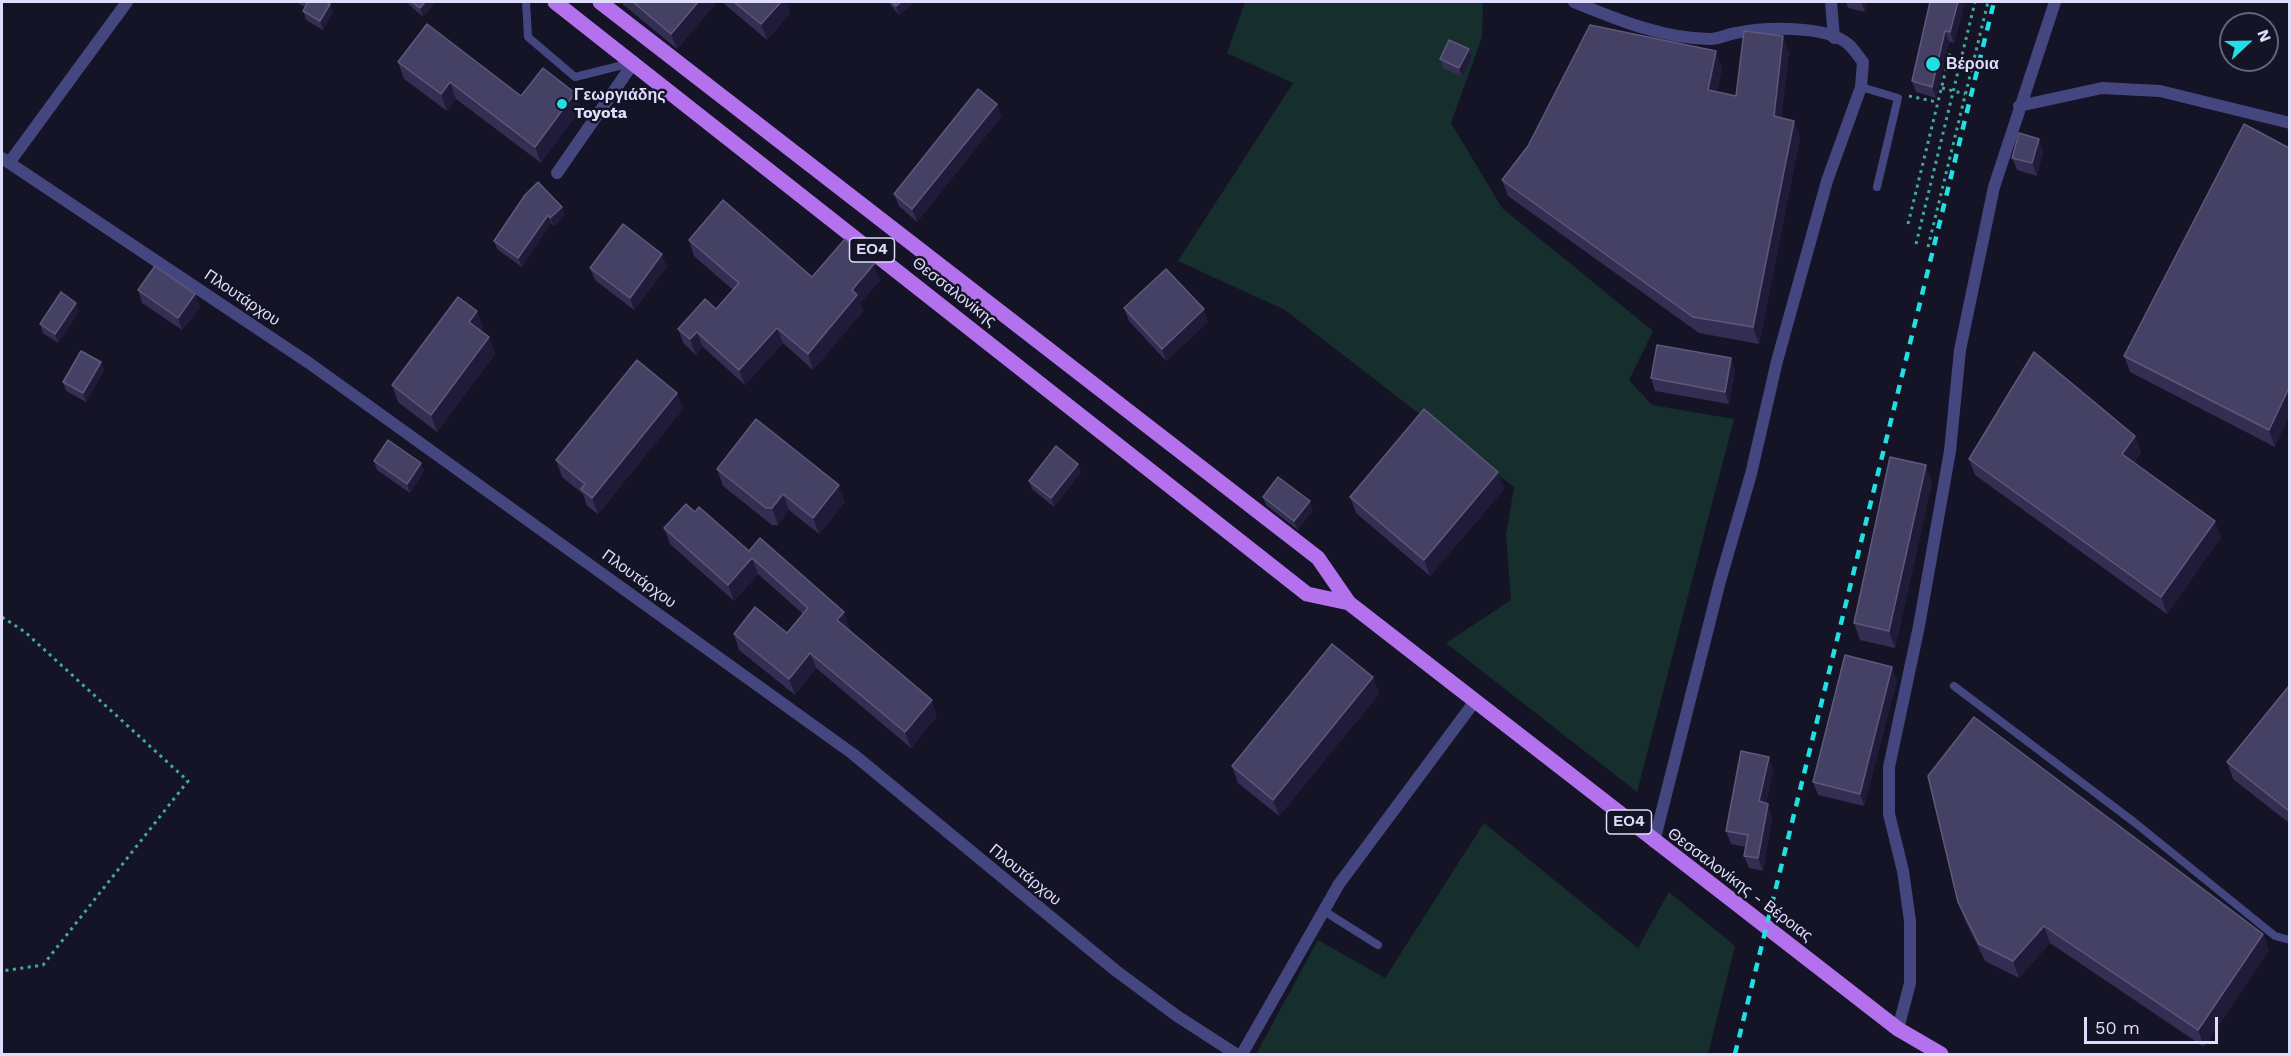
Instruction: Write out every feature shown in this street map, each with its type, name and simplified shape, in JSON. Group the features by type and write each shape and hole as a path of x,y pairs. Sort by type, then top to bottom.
{"main road":[{"name":"Θεσσαλονίκης","path":"555,2 1188,500"},
{"name":"Θεσσαλονίκης","path":"600,2 1205,470"},
{"name":"Θεσσαλονίκης - Βέροιας","path":"1205,470 1318,558 1348,603 1898,1029 1941,1054"},
{"name":"Θεσσαλονίκης - Βέροιας","path":"1188,500 1307,594 1348,603"},
{"name":"Θεσσαλονίκης - Βέροιας","path":"1912,1039 1926,1054"}],"street":[{"path":"5,160 126,2"},
{"path":"1574,2 1620,20 1675,35 1712,40 1737,33 1781,28 1834,38 1847,43 1863,62 1861,87 1827,181 1777,361 1751,474 1720,582 1654,842"},
{"path":"1831,2 1834,38"},
{"path":"1898,1029 1910,983 1910,921 1903,871 1889,814 1889,767 1919,626 1948,462 1960,350 1994,187 2019,105 2055,2"},
{"path":"557,173 634,62"},
{"path":"2019,105 2102,88 2160,92 2289,123"},
{"name":"Πλουτάρχου","path":"5,160 309,363 853,754 1114,970 1177,1016 1236,1054"},
{"path":"1242,1054 1339,884 1475,701"}],"lane":[{"path":"526,2 528,37 575,76 634,62"},
{"path":"1861,87 1898,98 1877,187"},
{"path":"1954,686 2134,822 2276,936 2289,940"},
{"path":"1324,912 1378,945"}],"path":[{"path":"1916,244 1975,2"},
{"path":"1928,247 1988,2"},
{"path":"1908,224 1942,88 1943,74 1951,49"},
{"path":"1911,96 1913,87"},
{"path":"1942,88 1965,94"},
{"path":"1898,98 1911,96 1938,102"},
{"path":"2,617 25,632 188,781 44,965 2,971"}],"green space":[{"path":"1245,2 1483,2 1482,37 1451,123 1502,208 1653,331 1629,380 1652,405 1734,419 1637,792 1446,643 1511,600 1506,535 1514,487 1285,310 1178,261 1293,83 1227,53"},
{"path":"1484,823 1638,948 1669,892 1735,946 1708,1054 1256,1054 1318,940 1385,978"}],"building":[{"path":"308,2 330,4 320,21 303,11"},
{"path":"412,2 425,2 420,8"},
{"path":"633,2 698,2 671,34"},
{"path":"734,2 781,2 761,24"},
{"path":"1930,2 1958,2 1950,32 1945,31 1932,87 1912,81"},
{"path":"427,24 521,96 543,68 575,93 535,147 450,82 441,94 398,62"},
{"path":"1590,25 1716,51 1708,90 1736,96 1744,31 1783,36 1774,116 1794,121 1753,327 1693,317 1502,180 1528,146"},
{"path":"1449,40 1469,49 1459,68 1440,59"},
{"path":"978,89 997,104 912,209 894,194"},
{"path":"2244,124 2289,148 2289,388 2269,430 2124,356"},
{"path":"2019,133 2039,139 2032,163 2012,158"},
{"path":"538,182 562,207 550,218 548,215 518,258 494,241 525,195"},
{"path":"723,200 812,277 845,239 874,264 852,290 857,295 808,354 777,328 739,370 697,332 690,339 678,329 705,299 716,309 739,283 689,240"},
{"path":"623,224 662,254 630,298 590,268"},
{"path":"155,266 195,294 178,318 138,290"},
{"path":"1166,269 1204,309 1162,349 1124,308"},
{"path":"61,292 76,303 55,334 40,324"},
{"path":"458,297 477,311 469,322 489,337 431,415 392,385"},
{"path":"1657,345 1731,358 1725,392 1651,378"},
{"path":"81,351 101,362 83,393 63,382"},
{"path":"2034,352 2135,436 2122,454 2215,521 2161,597 1969,459"},
{"path":"637,360 677,393 592,498 581,489 585,484 556,460"},
{"path":"1424,409 1498,472 1424,560 1350,497"},
{"path":"756,419 839,485 813,518 783,494 772,508 766,508 717,469"},
{"path":"388,440 421,463 407,484 374,461"},
{"path":"1056,446 1078,464 1051,498 1029,481"},
{"path":"1890,457 1926,465 1889,631 1854,623"},
{"path":"1278,477 1310,501 1294,521 1263,497"},
{"path":"686,504 695,512 699,507 749,551 760,538 844,612 837,620 932,700 905,732 810,653 789,679 734,634 755,607 787,633 808,608 752,558 728,585 664,528"},
{"path":"1332,644 1373,677 1273,800 1232,766"},
{"path":"1845,655 1892,667 1860,794 1813,782"},
{"path":"2289,686 2289,811 2227,762"},
{"path":"1974,717 2263,934 2198,1030 2044,926 2013,961 1979,944 1958,902 1928,776"},
{"path":"1741,751 1769,757 1759,801 1768,804 1758,858 1744,856 1748,835 1726,831"}],"railway":[{"path":"1735,1054 1994,2"}],"place":[{"name":"Βέροια","path":"1933,64"},
{"name":"Γεωργιάδης Toyota","path":"562,104"}]}
